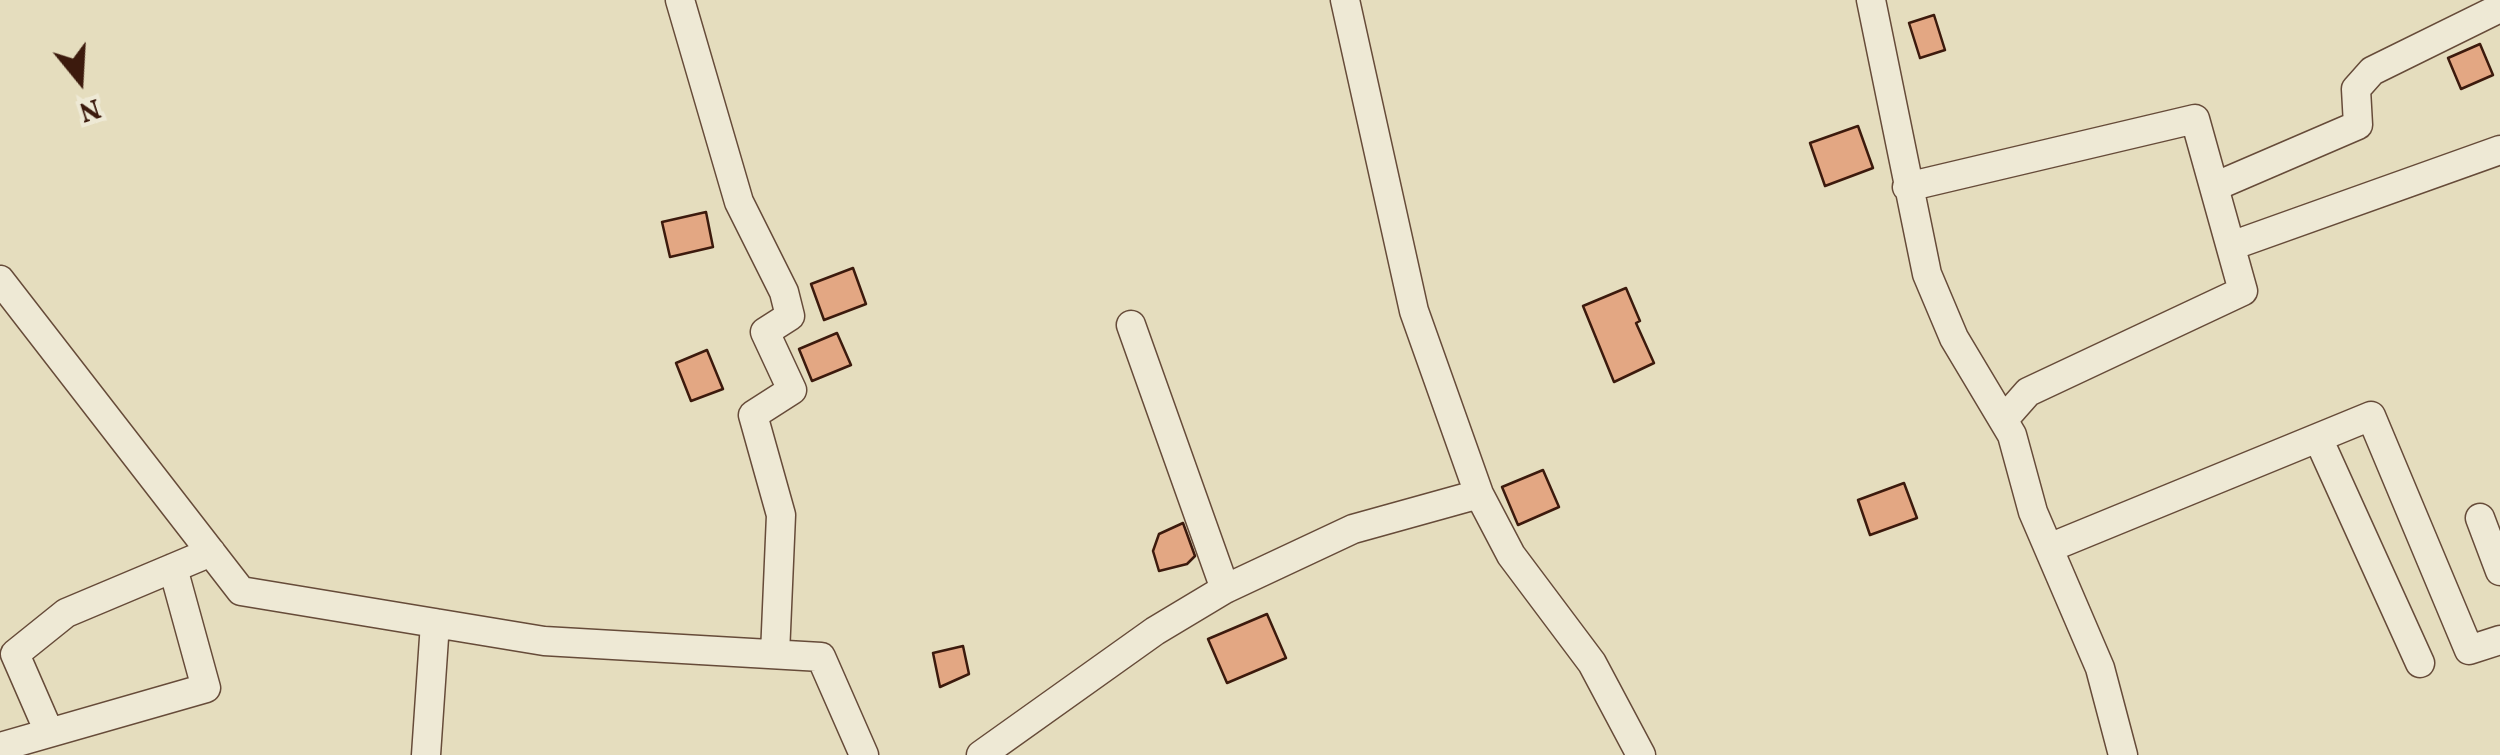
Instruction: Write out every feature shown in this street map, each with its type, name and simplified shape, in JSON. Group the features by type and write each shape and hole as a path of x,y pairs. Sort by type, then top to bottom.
{"street":[{"path":"680,0 739,202 784,292 790,316 766,332 792,390 753,415 781,516 774,654"},
{"path":"1345,0 1414,311 1479,494 1511,555 1592,664 1641,755"},
{"path":"1871,0 1907,187 1936,302 2005,418 2049,548 2100,668 2123,755"},
{"path":"2214,187 2358,125 2356,90 2372,71 2500,8"},
{"path":"1907,187 2196,119 2244,291 2028,392 2005,418"},
{"path":"2231,246 2500,150"},
{"path":"0,280 241,592 544,641 821,657 864,755"},
{"path":"1130,325 1225,588"},
{"path":"2049,548 2370,416 2469,650 2500,640"},
{"path":"2318,438 2420,663"},
{"path":"981,755 1155,631 1225,588 1353,529 1479,494"},
{"path":"2480,518 2500,571"},
{"path":"49,732 15,654 66,613 211,552"},
{"path":"0,747 206,688 173,568"},
{"path":"426,755 435,623"}],"building":[{"path":"1934,15 1945,50 1920,58 1909,23"},
{"path":"2480,44 2493,75 2461,89 2448,58"},
{"path":"1858,126 1873,168 1825,186 1810,143"},
{"path":"706,212 713,247 670,257 662,222"},
{"path":"853,268 866,304 824,320 811,284"},
{"path":"1626,288 1654,363 1614,382 1583,306"},
{"path":"837,333 851,365 812,381 799,349"},
{"path":"707,350 723,389 691,401 676,363"},
{"path":"1543,470 1559,507 1518,525 1502,487"},
{"path":"1904,483 1917,518 1870,535 1858,500"},
{"path":"1183,523 1195,556 1187,564 1159,571 1153,551 1159,534"},
{"path":"1267,614 1286,658 1227,683 1208,639"},
{"path":"963,646 969,674 940,687 933,653"}]}
